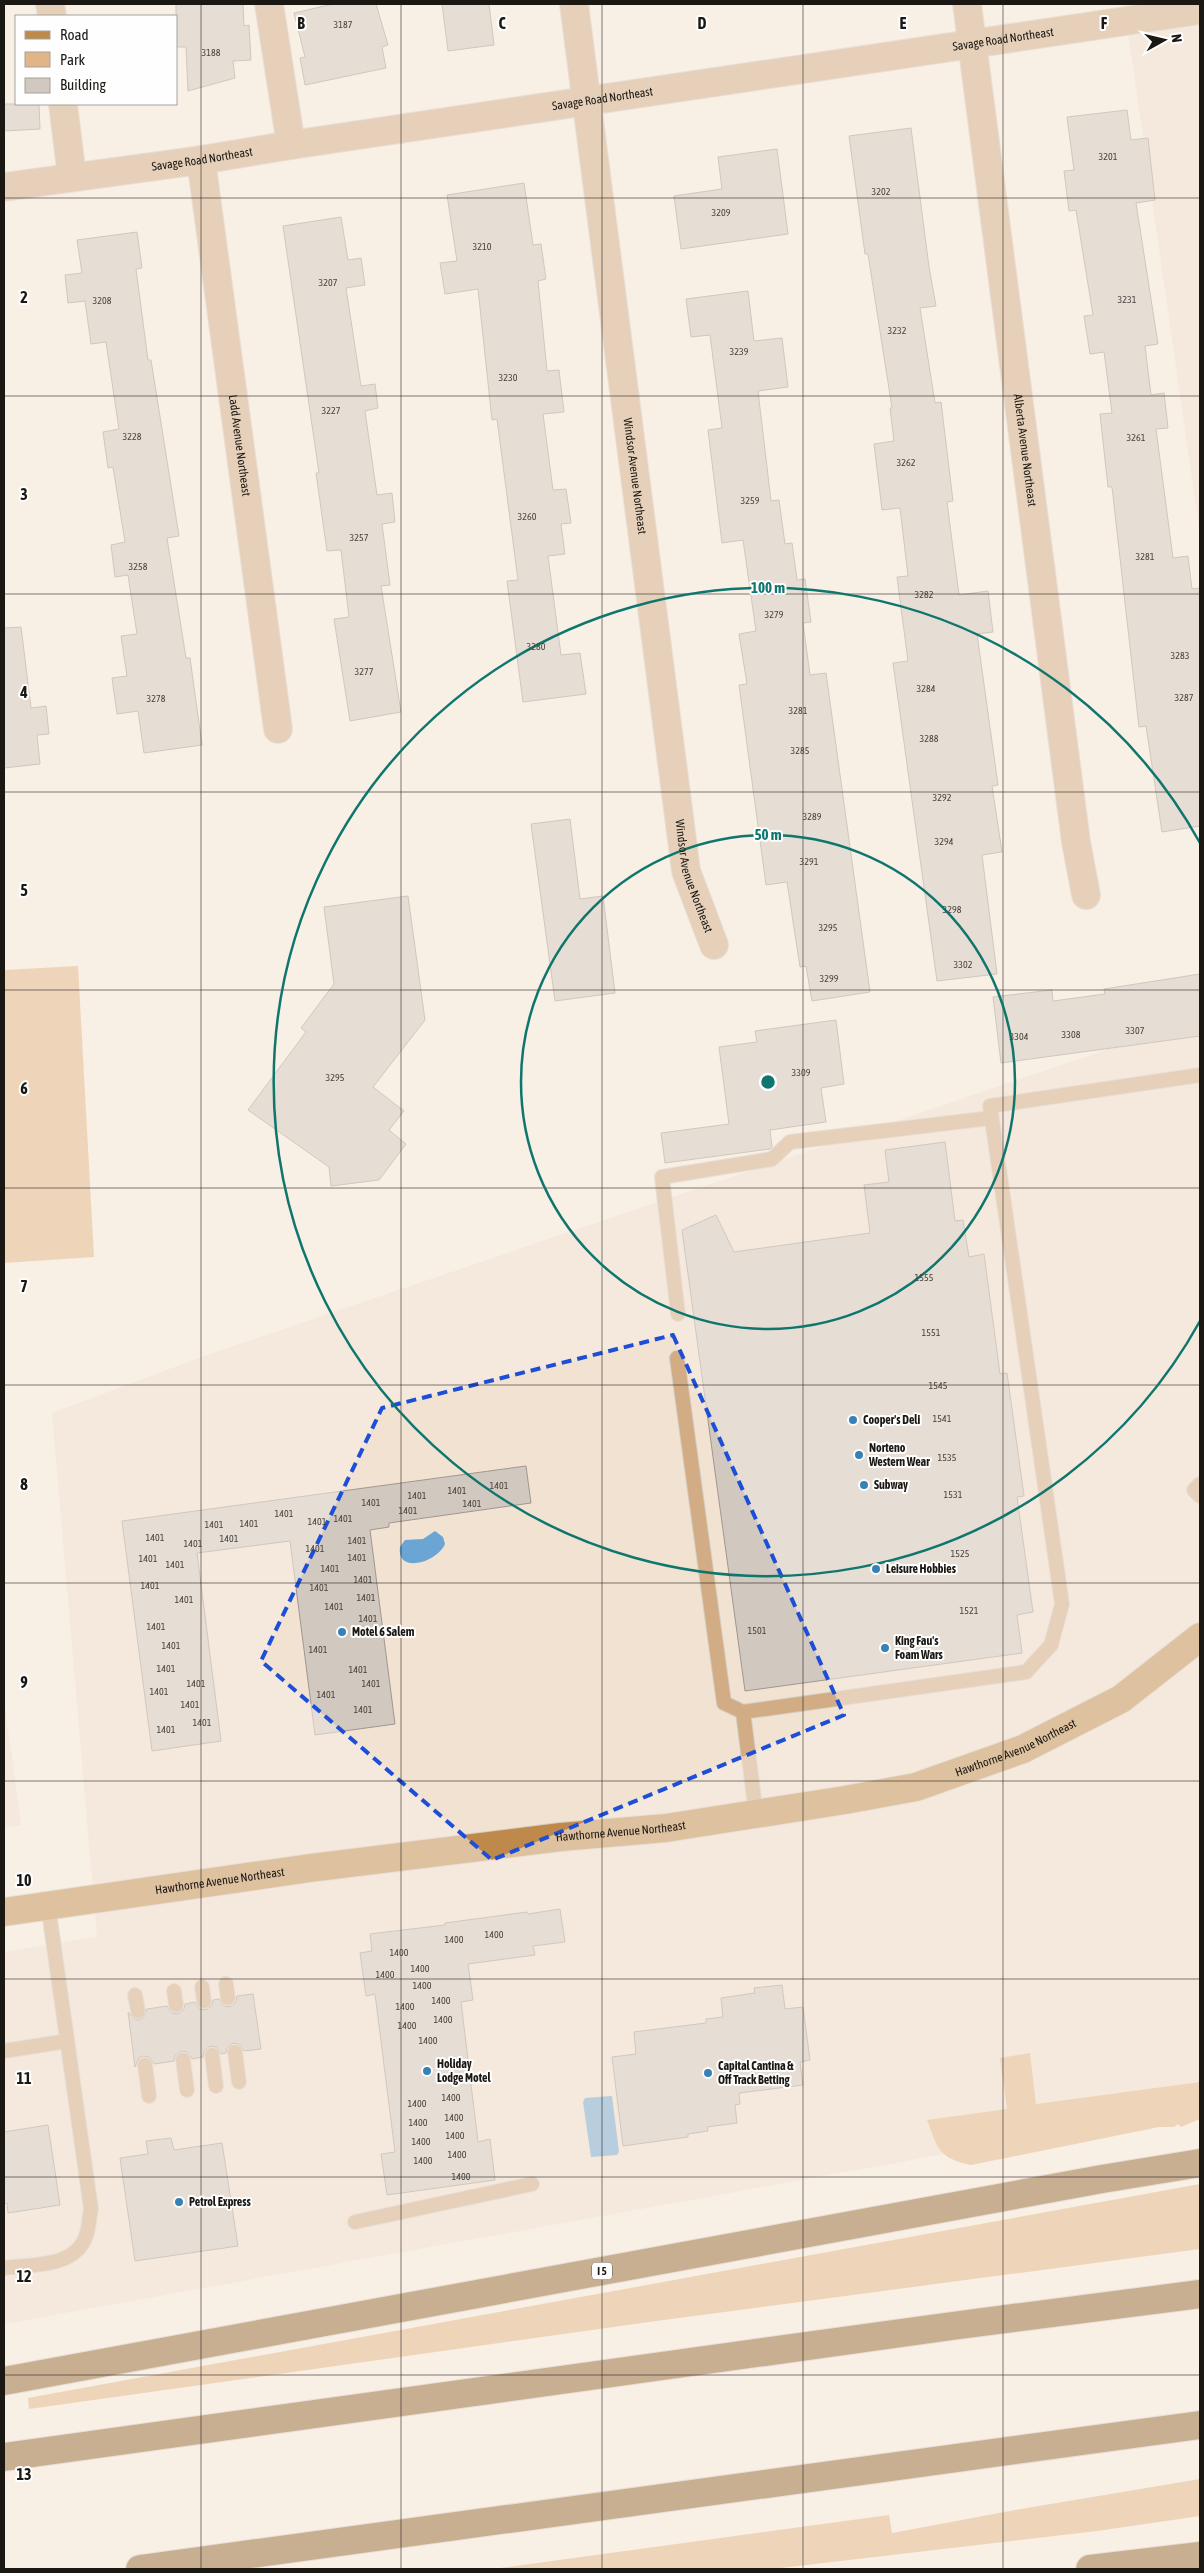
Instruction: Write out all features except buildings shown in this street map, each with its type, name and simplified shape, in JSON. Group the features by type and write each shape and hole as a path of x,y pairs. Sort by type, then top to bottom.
{"highway":[{"name":"I 5","path":"4,2382 1083,2182 1200,2163"},
{"path":"4,2457 922,2330 1200,2294"},
{"path":"140,2569 1200,2425"},
{"path":"1090,2569 1200,2556"}],"main road":[{"name":"Hawthorne Avenue Northeast","path":"4,1912 310,1868 561,1837 666,1828 916,1786 1023,1749 1121,1699 1200,1637"}],"street":[{"path":"269,4 291,145"},
{"name":"Windsor Avenue Northeast","path":"574,4 686,871 714,944"},
{"name":"Alberta Avenue Northeast","path":"967,4 1074,822 1086,895"},
{"name":"Savage Road Northeast","path":"4,187 202,160 291,145 1200,10"},
{"path":"63,105 72,177"},
{"name":"Ladd Avenue Northeast","path":"202,160 278,728"}],"lane":[{"path":"677,1358 724,1702 743,1712 1026,1672 1051,1645 1062,1604 990,1106 1200,1075"},
{"path":"678,1314 662,1177 772,1160 790,1142 992,1118"},
{"path":"1200,1484 1194,1490 1200,1496"},
{"path":"743,1712 756,1814"},
{"path":"4,2268 63,2260 77,2252 86,2236 91,2209 48,1905"},
{"path":"174,1991 176,2005"},
{"path":"135,1995 138,2011"},
{"path":"4,2051 67,2041"},
{"path":"235,2052 240,2082"},
{"path":"212,2055 216,2086"},
{"path":"183,2060 187,2090"},
{"path":"144,2065 149,2096"},
{"path":"356,2222 532,2184"}],"highlighted area":[{"path":"673,1335 844,1715 492,1860 261,1661 382,1408"}],"shaded area":[{"path":"1124,4 1200,4 1200,534"},
{"path":"1200,1018 1200,2108 4,2324 4,1952 97,1937 52,1413 207,1355"},
{"path":"4,1699 21,1825 4,1828"}],"green space":[{"path":"78,966 94,1257 4,1263 4,970"},
{"path":"1030,2053 1036,2104 1200,2082 1200,2119 1181,2127 1178,2124 1174,2127 1159,2127 971,2165 945,2155 937,2145 927,2120 1007,2109 1000,2058"},
{"path":"1200,2184 1200,2249 649,2322 29,2409 28,2398"},
{"path":"1200,2479 1200,2516 1097,2531 772,2569 493,2569 889,2515 892,2533"}],"water":[{"path":"435,1531 443,1537 445,1544 441,1551 418,1563 404,1561 400,1555 400,1547 405,1540 423,1539"},
{"path":"612,2096 619,2152 617,2155 591,2157 583,2102 585,2098"}],"place":[{"name":"Cooper's Deli","path":"853,1420"},
{"name":"Norteno Western Wear","path":"859,1455"},
{"name":"Subway","path":"864,1485"},
{"name":"Leisure Hobbies","path":"876,1569"},
{"name":"Motel 6 Salem","path":"342,1632"},
{"name":"King Fau's Foam Wars","path":"885,1648"},
{"name":"Holiday Lodge Motel","path":"427,2071"},
{"name":"Capital Cantina & Off Track Betting","path":"708,2073"},
{"name":"Petrol Express","path":"179,2202"}]}
